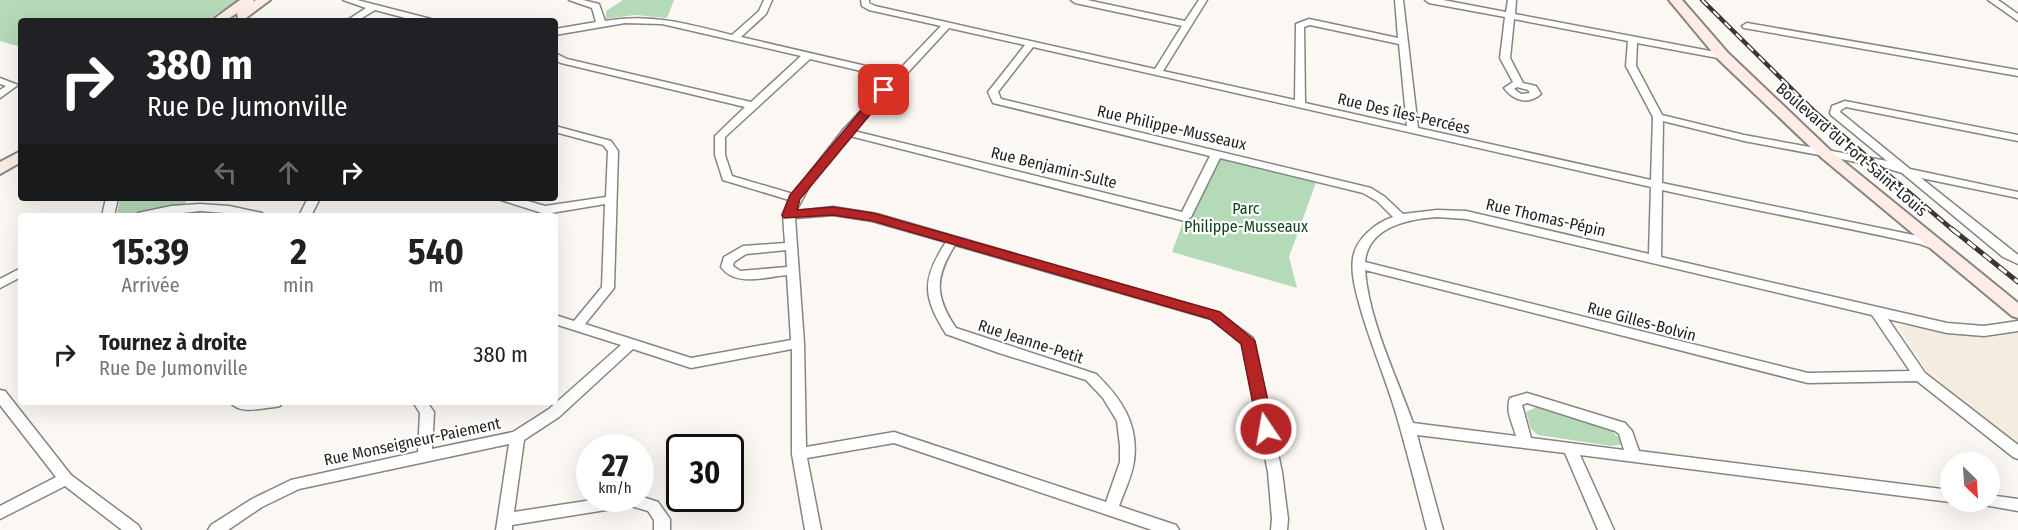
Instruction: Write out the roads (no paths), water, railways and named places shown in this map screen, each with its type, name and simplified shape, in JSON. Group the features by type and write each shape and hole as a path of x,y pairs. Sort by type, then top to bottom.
{"street":[{"path":"221,18 248,0"},
{"path":"237,18 264,0"},
{"path":"348,0 416,18"},
{"path":"573,0 596,6 601,24"},
{"path":"733,39 763,12 768,0"},
{"name":"Rue Des îles-Percées","path":"865,0 865,4 872,8 1754,207 1795,213 1911,238 1941,248"},
{"path":"1075,0 1102,3 1187,24"},
{"path":"1158,71 1203,0"},
{"path":"1398,0 1413,130"},
{"path":"1429,0 1724,56"},
{"path":"1512,0 1505,58 1519,84"},
{"name":"Boulevard du Fort-Saint-Louis","path":"1675,0 1724,56 1827,155 2018,312"},
{"path":"1992,0 2018,18"},
{"path":"356,18 374,7"},
{"path":"558,31 643,19 662,21 896,76"},
{"path":"1299,104 1299,26 1303,23 1309,22 1403,42"},
{"path":"813,530 799,454 798,343 789,215 794,198 847,132 896,76 947,25"},
{"path":"1747,26 2018,73"},
{"path":"1633,39 1631,66 1658,117 1655,259"},
{"name":"Rue Philippe-Musseaux","path":"1032,43 993,92 997,101 1367,190 1381,199 1400,218"},
{"path":"794,198 727,178 720,155 720,136 807,56"},
{"path":"558,58 753,106"},
{"path":"0,81 12,85 0,95"},
{"path":"2018,138 1845,104 1836,108 1835,113 2007,254 2018,260"},
{"path":"1658,117 1827,155 1885,164 1909,172 2018,195"},
{"path":"558,130 607,143 612,151 608,288 576,327"},
{"name":"Rue Benjamin-Sulte","path":"847,132 1185,217 1217,153"},
{"path":"0,169 18,157"},
{"path":"0,181 18,169"},
{"path":"515,201 545,210 611,200"},
{"path":"153,213 191,203 243,213"},
{"path":"789,215 818,211 846,212 873,217 1215,316 1248,341 1275,472 1279,530"},
{"name":"Rue Thomas-Pépin","path":"1435,530 1407,428 1362,294 1360,252 1373,233 1400,218 1439,212 1466,215 1947,328 1984,331 2018,326"},
{"name":"Rue Jeanne-Petit","path":"952,241 937,263 932,285 933,297 951,331 1004,350 1091,376 1115,403 1126,428 1127,462 1112,509"},
{"path":"791,246 743,250 728,260 727,267 733,273 740,275 792,270"},
{"name":"Rue Gilles-Bolvin","path":"1359,265 1808,378 1920,376"},
{"path":"0,284 18,274"},
{"path":"1877,312 1920,376 2018,453"},
{"path":"558,320 691,363 798,343"},
{"name":"Rue Monseigneur-Paiement","path":"216,530 257,503 296,484 517,437 554,413 630,344"},
{"path":"1525,441 1515,410 1515,402 1527,398 1620,427 1625,431 1634,457"},
{"path":"3,404 66,479 134,530"},
{"path":"422,405 427,412 425,457"},
{"path":"1407,428 1940,495"},
{"path":"517,437 504,525 631,500 653,506 662,519 662,530"},
{"path":"799,454 894,437 1171,530"},
{"path":"1571,450 1606,530"},
{"path":"0,513 66,479"},
{"path":"2000,503 2018,505"}],"railway":[{"path":"1702,0 1815,112 1954,231"},
{"path":"1952,229 2018,282"}],"park label":[{"name":"Parc Philippe-Musseaux","path":"1246,217"}]}
